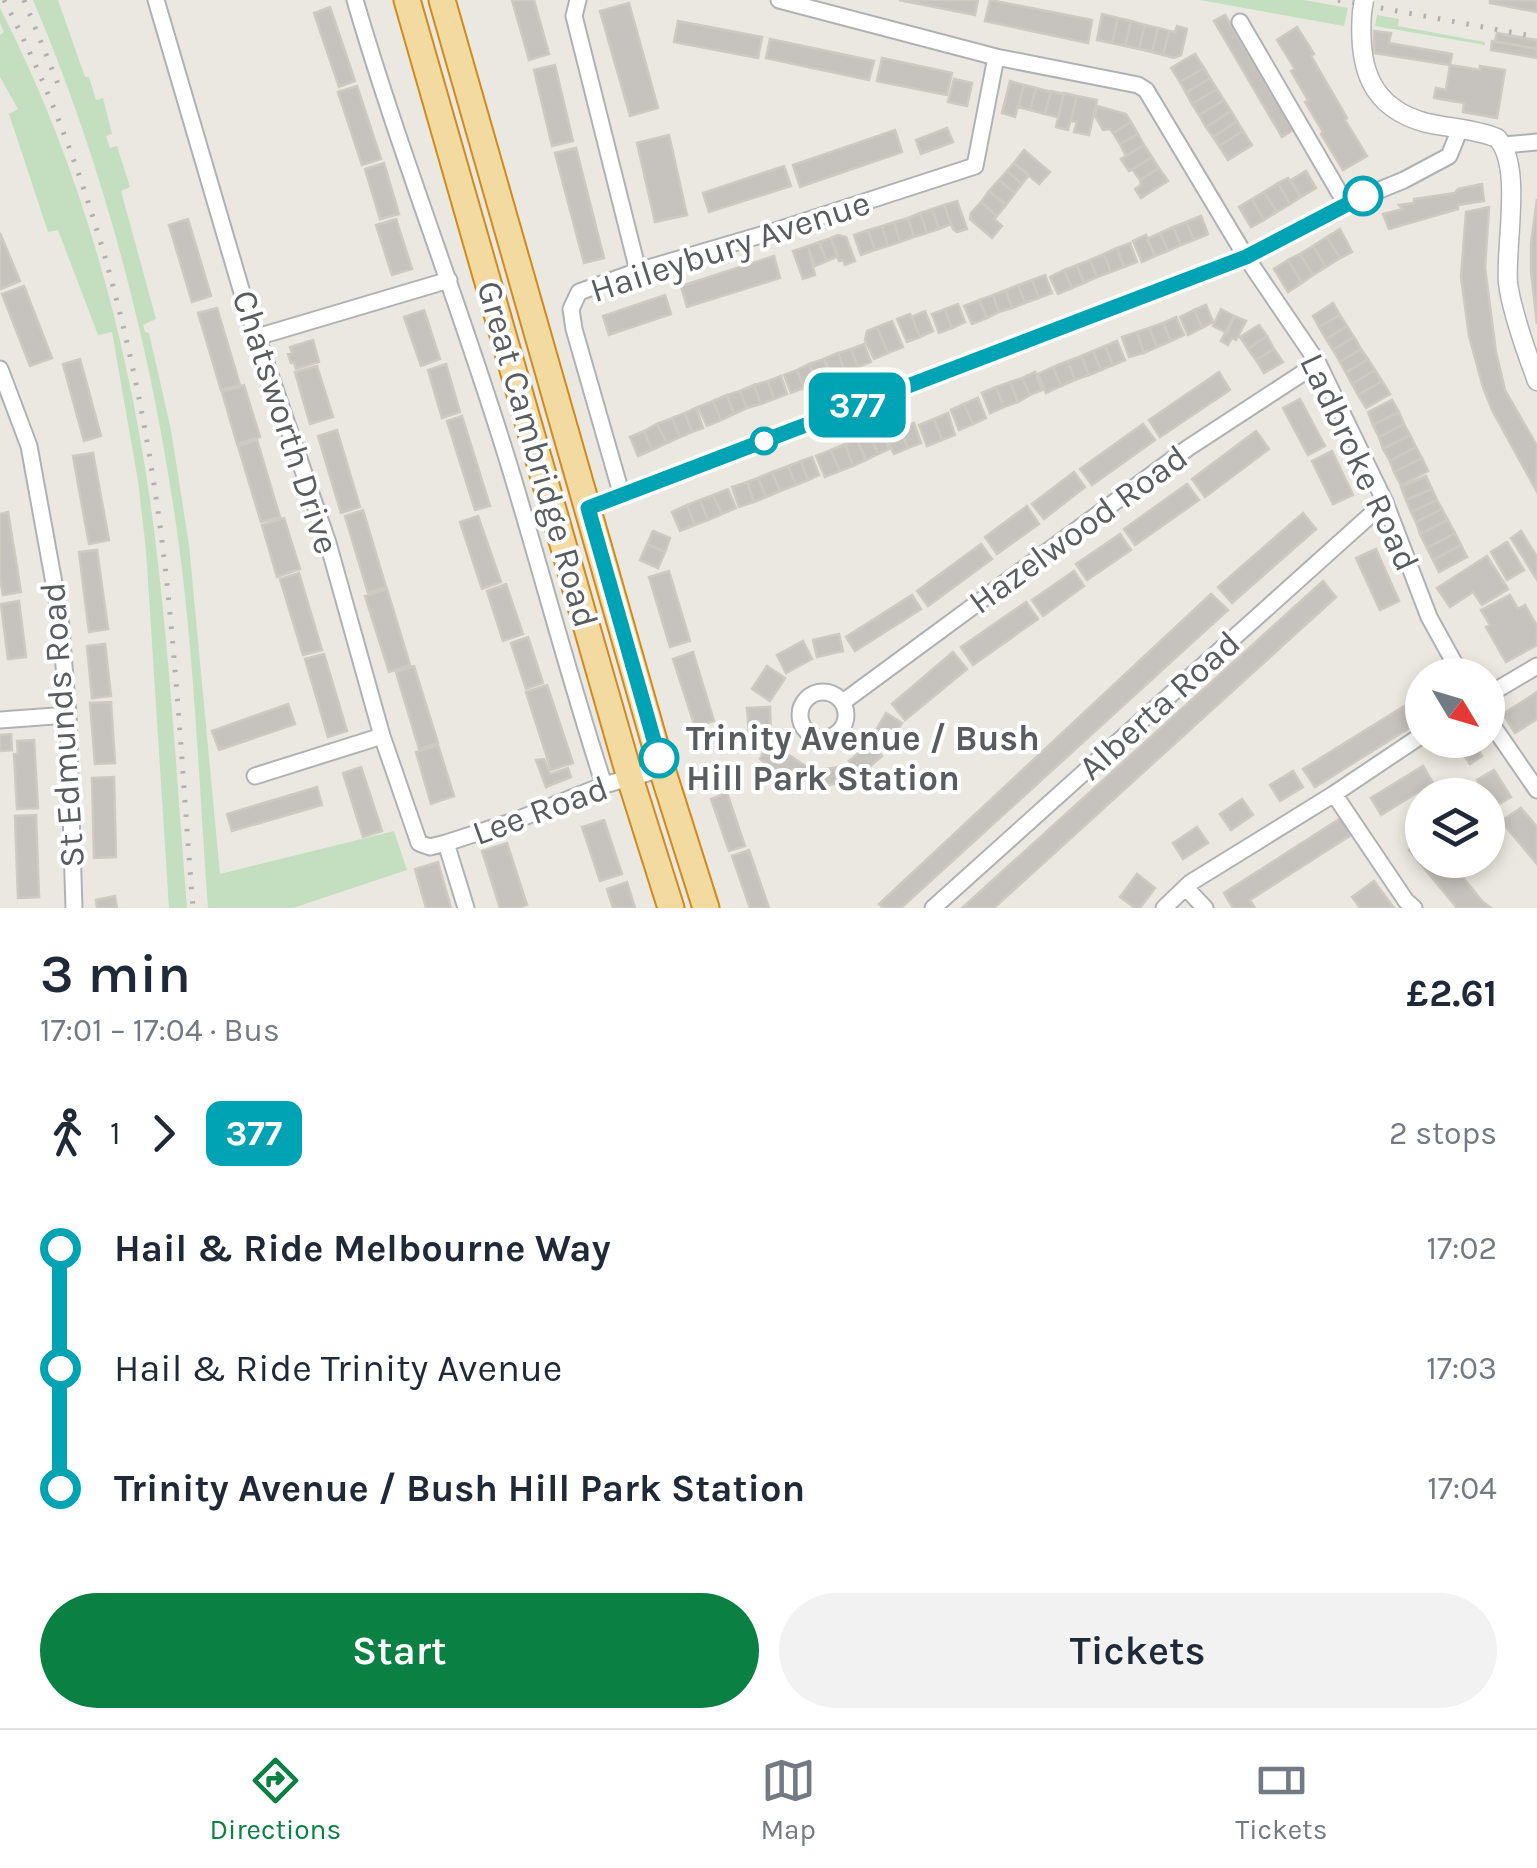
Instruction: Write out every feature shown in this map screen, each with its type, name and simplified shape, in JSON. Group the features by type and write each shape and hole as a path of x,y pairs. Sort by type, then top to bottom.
{"highway":[{"name":"Great Cambridge Road","path":"407,0 630,778 672,908"},
{"name":"Great Cambridge Road","path":"442,0 662,768 706,908"},
{"path":"584,616 572,528 578,510 588,508"}],"street":[{"name":"Chatsworth Drive","path":"156,0 243,296 328,544 382,736 419,844"},
{"path":"355,0 514,478 604,786"},
{"path":"578,0 574,16 638,271"},
{"name":"Ladbroke Road","path":"779,0 996,57 1138,85 1146,90 1246,257 1318,363 1385,502 1429,617 1452,658"},
{"path":"1363,6 1363,65 1386,101 1412,118 1489,135 1504,146 1512,176 1508,287 1537,381"},
{"path":"1240,22 1346,204"},
{"name":"Haileybury Avenue","path":"622,496 574,329 574,297 584,288 975,166 996,57"},
{"path":"588,508 1246,257 1346,204 1450,156 1460,130"},
{"path":"1504,146 1537,142"},
{"path":"258,337 449,280"},
{"name":"Hazelwood Road","path":"843,702 1188,448 1318,363"},
{"name":"St Edmunds Road","path":"0,369 28,446 60,616 68,715 74,908"},
{"name":"Alberta Road","path":"933,908 1385,502"},
{"path":"1505,684 1537,666"},
{"path":"0,720 68,715"},
{"path":"254,776 382,736"},
{"path":"1505,744 1537,790"},
{"path":"1164,908 1190,883 1405,746"},
{"name":"Lee Road","path":"419,844 430,848 446,844 662,768"},
{"path":"1334,794 1414,908"},
{"path":"446,844 466,908"},
{"path":"1186,888 1205,908"}],"green space":[{"path":"33,0 58,0 85,77 89,77 96,100 103,98 112,134 106,136 110,148 117,146 130,187 121,191 156,319 143,325 149,333 171,430 189,545 220,874 394,831 407,870 293,908 208,908 184,591 156,406 105,200 84,132"},
{"path":"1200,0 1304,0 1348,8 1344,26"},
{"path":"0,8 53,125 75,186 113,310 127,373 157,551 187,908 169,908 146,550 112,332 98,335 58,230 48,232 9,114 18,109 0,77 0,35 4,32"},
{"path":"1377,15 1399,19 1398,26 1485,45 1375,26"}],"building":[{"path":"512,0 534,0 549,54 529,60"},
{"path":"899,0 978,0 975,15"},
{"path":"990,0 1092,20 1088,43 985,21"},
{"path":"1537,0 1537,12 1490,3"},
{"path":"629,3 658,108 630,116 600,11"},
{"path":"330,7 355,81 339,87 314,13"},
{"path":"1102,14 1118,18 1112,43 1097,40"},
{"path":"1225,15 1293,130 1282,137 1214,21"},
{"path":"1118,18 1131,21 1125,46 1112,43"},
{"path":"678,21 762,37 758,58 674,42"},
{"path":"1131,21 1145,25 1139,49 1125,46"},
{"path":"1145,25 1158,28 1152,52 1139,49"},
{"path":"1177,26 1187,29 1181,55 1163,55 1169,31 1175,32"},
{"path":"1297,27 1367,156 1343,170 1321,134 1291,71 1295,69 1277,40"},
{"path":"1158,28 1169,31 1163,55 1152,52"},
{"path":"1374,31 1391,33 1389,43 1452,54 1450,65 1374,53"},
{"path":"1497,33 1537,40 1537,49 1495,41"},
{"path":"770,39 874,61 869,80 766,58"},
{"path":"1492,41 1537,49 1537,58 1491,50"},
{"path":"1195,54 1204,68 1180,82 1171,68"},
{"path":"882,58 952,73 947,95 877,81"},
{"path":"555,65 573,141 552,146 534,70"},
{"path":"1450,65 1505,70 1497,118 1463,112 1464,103 1434,98 1436,88 1446,90"},
{"path":"1204,68 1210,78 1186,93 1180,82"},
{"path":"1210,78 1217,89 1192,104 1186,93"},
{"path":"954,79 972,83 967,106 948,102"},
{"path":"1010,81 1024,85 1015,117 1002,113"},
{"path":"1024,85 1036,88 1030,110 1018,107"},
{"path":"357,86 381,159 362,165 338,92"},
{"path":"1036,88 1051,92 1045,114 1030,110"},
{"path":"1217,89 1224,100 1199,115 1192,104"},
{"path":"1051,91 1064,94 1058,117 1045,114"},
{"path":"1064,93 1077,96 1068,130 1056,127"},
{"path":"1077,96 1097,100 1089,135 1074,132 1077,122 1071,121"},
{"path":"1224,100 1231,111 1206,127 1199,115"},
{"path":"1097,106 1126,114 1131,122 1113,133 1103,130 1095,116"},
{"path":"1231,111 1237,121 1213,137 1206,127"},
{"path":"1237,121 1243,131 1219,146 1213,137"},
{"path":"1131,122 1138,134 1120,144 1113,133"},
{"path":"947,128 953,142 921,154 916,140"},
{"path":"895,130 902,152 800,187 793,165"},
{"path":"1243,131 1252,145 1228,160 1219,146"},
{"path":"1138,134 1144,145 1126,156 1120,144"},
{"path":"669,135 687,215 655,222 637,143"},
{"path":"1144,145 1152,157 1129,171 1121,159"},
{"path":"576,148 604,258 584,263 555,153"},
{"path":"1024,150 1050,172 1039,184 1014,163"},
{"path":"1152,157 1159,168 1140,180 1132,169"},
{"path":"384,163 399,214 380,219 365,169"},
{"path":"1014,163 1029,175 1022,184 1007,171"},
{"path":"784,166 791,186 709,212 703,193"},
{"path":"1159,168 1168,181 1141,198 1135,189 1141,185 1140,180"},
{"path":"1007,171 1022,184 1015,193 999,180"},
{"path":"1306,171 1316,188 1301,197 1291,180"},
{"path":"1288,178 1301,197 1290,204 1278,183"},
{"path":"999,180 1015,193 1006,205 989,191"},
{"path":"1278,183 1290,204 1277,212 1264,192"},
{"path":"1482,184 1484,201 1458,205 1458,209 1389,229 1383,214 1403,209 1399,205 1414,203 1414,199"},
{"path":"989,191 1006,205 997,216 981,202"},
{"path":"1264,192 1277,212 1264,220 1252,199"},
{"path":"1252,199 1264,220 1251,227 1239,207"},
{"path":"1537,199 1537,324 1531,244"},
{"path":"957,201 967,229 957,232 944,205"},
{"path":"981,202 1002,226 992,238 970,219"},
{"path":"944,205 951,224 939,229 932,209"},
{"path":"1489,207 1485,268 1496,352 1505,390 1537,446 1536,490 1492,410 1469,336 1461,277 1466,212"},
{"path":"932,209 939,229 927,233 920,213"},
{"path":"920,213 927,233 914,237 908,218"},
{"path":"1201,216 1208,234 1194,240 1186,222"},
{"path":"908,218 914,237 900,242 894,222"},
{"path":"188,219 211,296 192,302 169,225"},
{"path":"396,219 412,269 392,275 376,225"},
{"path":"894,222 900,242 888,246 882,226"},
{"path":"1186,222 1194,240 1181,245 1173,227"},
{"path":"882,226 888,246 875,250 868,230"},
{"path":"1173,227 1181,245 1168,251 1160,233"},
{"path":"1340,229 1352,252 1340,258 1327,237"},
{"path":"868,230 875,250 861,255 854,235"},
{"path":"0,233 20,281 1,289 0,287"},
{"path":"1160,233 1168,251 1155,256 1147,239"},
{"path":"1146,235 1155,256 1142,262 1133,241"},
{"path":"846,237 855,261 845,265 843,260 839,261 831,238"},
{"path":"1327,237 1340,258 1326,267 1313,246"},
{"path":"831,238 838,256 827,261 819,242"},
{"path":"819,242 827,261 815,266 808,246"},
{"path":"1130,243 1137,262 1124,267 1117,248"},
{"path":"808,246 815,275 803,279 793,251"},
{"path":"1313,246 1326,267 1313,275 1300,254"},
{"path":"1117,248 1124,267 1111,272 1104,254"},
{"path":"1104,254 1111,272 1097,277 1090,260"},
{"path":"1300,254 1313,275 1302,283 1288,260"},
{"path":"774,256 780,278 687,307 681,286"},
{"path":"1090,260 1097,277 1084,283 1077,265"},
{"path":"1288,260 1302,283 1288,292 1274,269"},
{"path":"1077,265 1084,283 1072,288 1064,270"},
{"path":"1064,270 1072,288 1058,294 1050,277"},
{"path":"1045,275 1052,293 1039,298 1032,280"},
{"path":"1032,280 1039,298 1025,303 1018,285"},
{"path":"1018,285 1025,303 1012,308 1006,290"},
{"path":"24,286 52,358 30,366 2,294"},
{"path":"1006,290 1012,308 999,312 993,295"},
{"path":"665,295 671,314 609,335 603,316"},
{"path":"993,295 999,312 987,318 979,300"},
{"path":"979,300 987,318 972,324 964,306"},
{"path":"1333,303 1340,315 1319,327 1313,316"},
{"path":"958,304 965,322 952,328 945,309"},
{"path":"1206,305 1213,322 1202,328 1194,310"},
{"path":"217,308 240,385 221,390 198,313"},
{"path":"945,309 952,328 939,333 932,314"},
{"path":"1221,309 1234,316 1227,333 1213,326"},
{"path":"424,310 440,359 421,366 404,317"},
{"path":"1194,310 1202,328 1188,335 1180,317"},
{"path":"925,311 933,331 920,337 912,317"},
{"path":"910,314 920,337 907,342 897,319"},
{"path":"1340,315 1347,326 1326,339 1319,327"},
{"path":"1234,316 1246,321 1236,340 1232,338 1228,345 1221,341"},
{"path":"1176,317 1184,335 1171,341 1163,323"},
{"path":"892,321 903,347 888,353 877,327"},
{"path":"1163,323 1171,341 1157,347 1149,328"},
{"path":"1259,325 1267,336 1248,349 1240,337"},
{"path":"1347,326 1354,337 1333,350 1326,339"},
{"path":"877,327 888,353 874,359 865,340 867,331"},
{"path":"1149,328 1157,347 1144,353 1137,332"},
{"path":"1137,332 1144,353 1129,357 1122,337"},
{"path":"1267,336 1274,349 1256,360 1248,349"},
{"path":"1354,337 1361,349 1340,362 1333,350"},
{"path":"313,340 319,362 296,369 288,354 292,353 290,347"},
{"path":"1117,341 1125,360 1113,365 1105,346"},
{"path":"864,344 871,362 858,367 851,349"},
{"path":"1105,346 1113,365 1101,370 1093,351"},
{"path":"851,349 858,367 845,372 838,353"},
{"path":"1274,349 1283,362 1264,373 1256,360"},
{"path":"1361,349 1368,359 1346,373 1340,362"},
{"path":"1093,351 1101,370 1089,375 1081,356"},
{"path":"838,353 845,372 832,377 824,359"},
{"path":"1081,356 1089,375 1075,380 1068,361"},
{"path":"80,359 101,436 84,441 63,364"},
{"path":"824,359 832,377 817,383 809,364"},
{"path":"1368,359 1375,370 1352,384 1346,373"},
{"path":"1068,361 1075,380 1061,386 1053,367"},
{"path":"446,364 460,412 442,418 428,370"},
{"path":"809,364 817,383 804,388 797,370"},
{"path":"317,366 333,417 310,424 295,372"},
{"path":"1053,367 1061,386 1046,393 1038,374"},
{"path":"797,370 804,388 791,393 784,375"},
{"path":"1375,370 1382,381 1358,395 1352,384"},
{"path":"1035,372 1042,390 1030,395 1022,378"},
{"path":"1219,372 1230,390 1160,437 1149,420"},
{"path":"781,376 787,394 774,399 768,381"},
{"path":"1022,378 1030,395 1018,402 1010,382"},
{"path":"768,381 774,399 761,404 754,385"},
{"path":"1382,381 1390,394 1366,408 1358,395"},
{"path":"1010,382 1018,402 1004,407 996,387"},
{"path":"244,385 260,437 237,444 222,392"},
{"path":"754,385 761,404 747,408 740,391"},
{"path":"996,387 1004,407 990,413 982,393"},
{"path":"740,391 747,408 734,414 727,395"},
{"path":"727,395 734,414 721,420 713,401"},
{"path":"978,398 986,418 973,424 964,404"},
{"path":"1300,399 1325,446 1308,455 1283,408"},
{"path":"1392,400 1399,412 1373,425 1368,412"},
{"path":"713,401 721,420 707,426 698,407"},
{"path":"964,404 973,424 959,430 951,410"},
{"path":"696,408 703,428 692,432 685,413"},
{"path":"1399,412 1404,424 1379,437 1373,425"},
{"path":"685,413 692,432 680,437 672,418"},
{"path":"948,413 955,435 942,440 934,419"},
{"path":"462,416 490,506 475,510 447,421"},
{"path":"672,418 680,437 667,443 657,424"},
{"path":"934,419 942,440 927,446 919,425"},
{"path":"914,423 921,443 908,448 900,429"},
{"path":"657,424 667,443 652,450 644,431"},
{"path":"1143,424 1155,440 1092,485 1080,469"},
{"path":"1404,424 1410,435 1383,449 1379,437"},
{"path":"900,429 908,448 894,454 885,436"},
{"path":"337,430 360,507 341,513 318,436"},
{"path":"644,431 652,450 638,456 630,437"},
{"path":"881,431 889,449 878,454 870,435"},
{"path":"1256,431 1269,449 1205,497 1192,479"},
{"path":"870,435 878,454 866,460 857,440"},
{"path":"1410,435 1416,447 1390,461 1383,449"},
{"path":"257,440 280,517 261,522 238,446"},
{"path":"857,440 866,460 853,466 845,444"},
{"path":"845,444 853,466 840,471 831,450"},
{"path":"1416,447 1422,458 1394,472 1390,461"},
{"path":"831,450 840,471 825,477 816,456"},
{"path":"1332,451 1353,495 1333,504 1312,461"},
{"path":"93,453 109,540 89,544 73,456"},
{"path":"812,457 819,475 808,480 801,461"},
{"path":"1422,458 1428,471 1401,485 1394,472"},
{"path":"801,461 808,480 796,485 788,466"},
{"path":"788,466 796,485 780,491 772,472"},
{"path":"772,472 780,491 766,497 758,478"},
{"path":"1074,472 1085,487 1044,519 1032,504"},
{"path":"1426,476 1432,489 1406,500 1401,487"},
{"path":"758,478 766,497 754,502 747,482"},
{"path":"747,482 754,502 739,507 732,487"},
{"path":"1187,484 1199,500 1135,545 1124,529"},
{"path":"728,489 736,508 722,514 713,495"},
{"path":"1432,489 1437,500 1411,512 1406,500"},
{"path":"713,495 722,514 708,520 700,500"},
{"path":"700,500 708,520 695,525 687,505"},
{"path":"1437,500 1442,509 1416,522 1411,512"},
{"path":"687,505 695,525 680,531 672,512"},
{"path":"1027,506 1039,524 997,554 985,537"},
{"path":"1442,509 1448,520 1420,534 1416,522"},
{"path":"363,510 386,587 368,593 345,516"},
{"path":"8,512 21,592 3,595 0,514"},
{"path":"1303,513 1316,529 1232,603 1218,587"},
{"path":"478,516 501,582 482,589 460,522"},
{"path":"284,518 300,569 277,577 262,525"},
{"path":"1448,520 1455,533 1427,548 1420,534"},
{"path":"653,531 670,538 665,552 647,544"},
{"path":"1521,531 1537,557 1537,580 1511,538"},
{"path":"1455,533 1461,545 1433,560 1427,548"},
{"path":"1120,534 1131,550 1087,580 1076,564"},
{"path":"1507,542 1524,570 1507,580 1491,552"},
{"path":"647,544 665,552 658,568 640,560"},
{"path":"981,544 992,559 928,606 917,591"},
{"path":"1461,545 1467,557 1439,572 1433,560"},
{"path":"1376,549 1399,601 1380,610 1356,558"},
{"path":"97,550 108,629 89,632 79,552"},
{"path":"1487,556 1508,589 1482,605 1473,592 1450,607 1437,588"},
{"path":"669,571 690,641 670,647 649,577"},
{"path":"1074,571 1084,586 1043,616 1032,600"},
{"path":"299,573 322,650 303,655 280,579"},
{"path":"1323,581 1336,597 994,908 962,908"},
{"path":"506,584 523,634 503,641 487,591"},
{"path":"387,589 410,665 389,672 365,596"},
{"path":"1211,594 1228,610 901,908 883,908 879,904"},
{"path":"912,595 921,609 855,651 846,637"},
{"path":"1510,595 1518,609 1525,605 1537,626 1537,645 1506,662 1481,610"},
{"path":"19,601 26,657 8,659 1,604"},
{"path":"1026,602 1038,619 973,665 961,647"},
{"path":"839,634 843,651 817,657 813,640"},
{"path":"528,637 543,683 526,689 511,643"},
{"path":"803,641 812,659 786,673 777,655"},
{"path":"105,644 111,696 92,698 87,646"},
{"path":"693,652 714,721 695,727 673,659"},
{"path":"953,652 967,669 905,720 892,704"},
{"path":"324,654 347,731 328,737 305,659"},
{"path":"414,666 438,743 419,749 396,672"},
{"path":"767,666 785,678 770,701 752,689"},
{"path":"547,685 573,763 551,770 526,692"},
{"path":"1537,692 1537,719 1515,733 1505,713"},
{"path":"111,702 115,763 95,764 90,703"},
{"path":"288,704 295,724 219,750 212,731"},
{"path":"1405,706 1405,731 1315,787 1303,769"},
{"path":"770,707 771,735 749,736 747,708"},
{"path":"886,713 902,723 888,747 872,737"},
{"path":"11,734 12,750 0,751 0,735"},
{"path":"34,740 38,808 17,809 17,741"},
{"path":"871,742 882,756 861,774 849,761"},
{"path":"438,745 454,796 431,804 416,752"},
{"path":"779,748 811,770 799,787 760,759 765,750"},
{"path":"544,759 550,774 568,768 571,777 546,787 536,760"},
{"path":"846,766 848,782 821,786 819,770"},
{"path":"1423,766 1430,778 1405,778 1405,800 1381,815 1371,798"},
{"path":"361,767 382,831 363,837 343,773"},
{"path":"1494,770 1499,778 1480,778"},
{"path":"1293,771 1303,787 1280,801 1270,785"},
{"path":"114,777 116,857 94,858 92,778"},
{"path":"317,787 322,805 232,831 227,814"},
{"path":"727,793 745,846 729,851 711,799"},
{"path":"1242,799 1253,815 1231,830 1220,814"},
{"path":"1521,808 1537,827 1537,864 1505,826 1505,818"},
{"path":"36,815 39,897 18,898 15,816"},
{"path":"1341,818 1351,835 1250,900 1255,908 1233,908 1224,893"},
{"path":"604,820 622,874 600,881 582,827"},
{"path":"1197,827 1208,843 1183,859 1173,843"},
{"path":"507,843 527,905 517,908 500,908 482,851"},
{"path":"749,850 769,908 750,908 732,856"},
{"path":"438,862 451,908 426,908 415,869"},
{"path":"1137,874 1155,888 1140,908 1120,897"},
{"path":"1432,878 1463,878 1491,908 1457,908"},
{"path":"1374,881 1394,908 1360,908 1352,897"},
{"path":"627,882 635,908 613,908 607,889"},
{"path":"115,896 117,908 97,908 96,900"}],"railway":[{"path":"4,0 65,137 90,208 129,353 166,575 193,908"},
{"path":"24,0 60,89"},
{"path":"1338,0 1537,37"}],"bus line":[{"name":"377","path":"659,758 588,508 1246,257 1363,196"}],"place":[{"name":"Trinity Avenue / Bush Hill Park Station","path":"659,758"}]}
